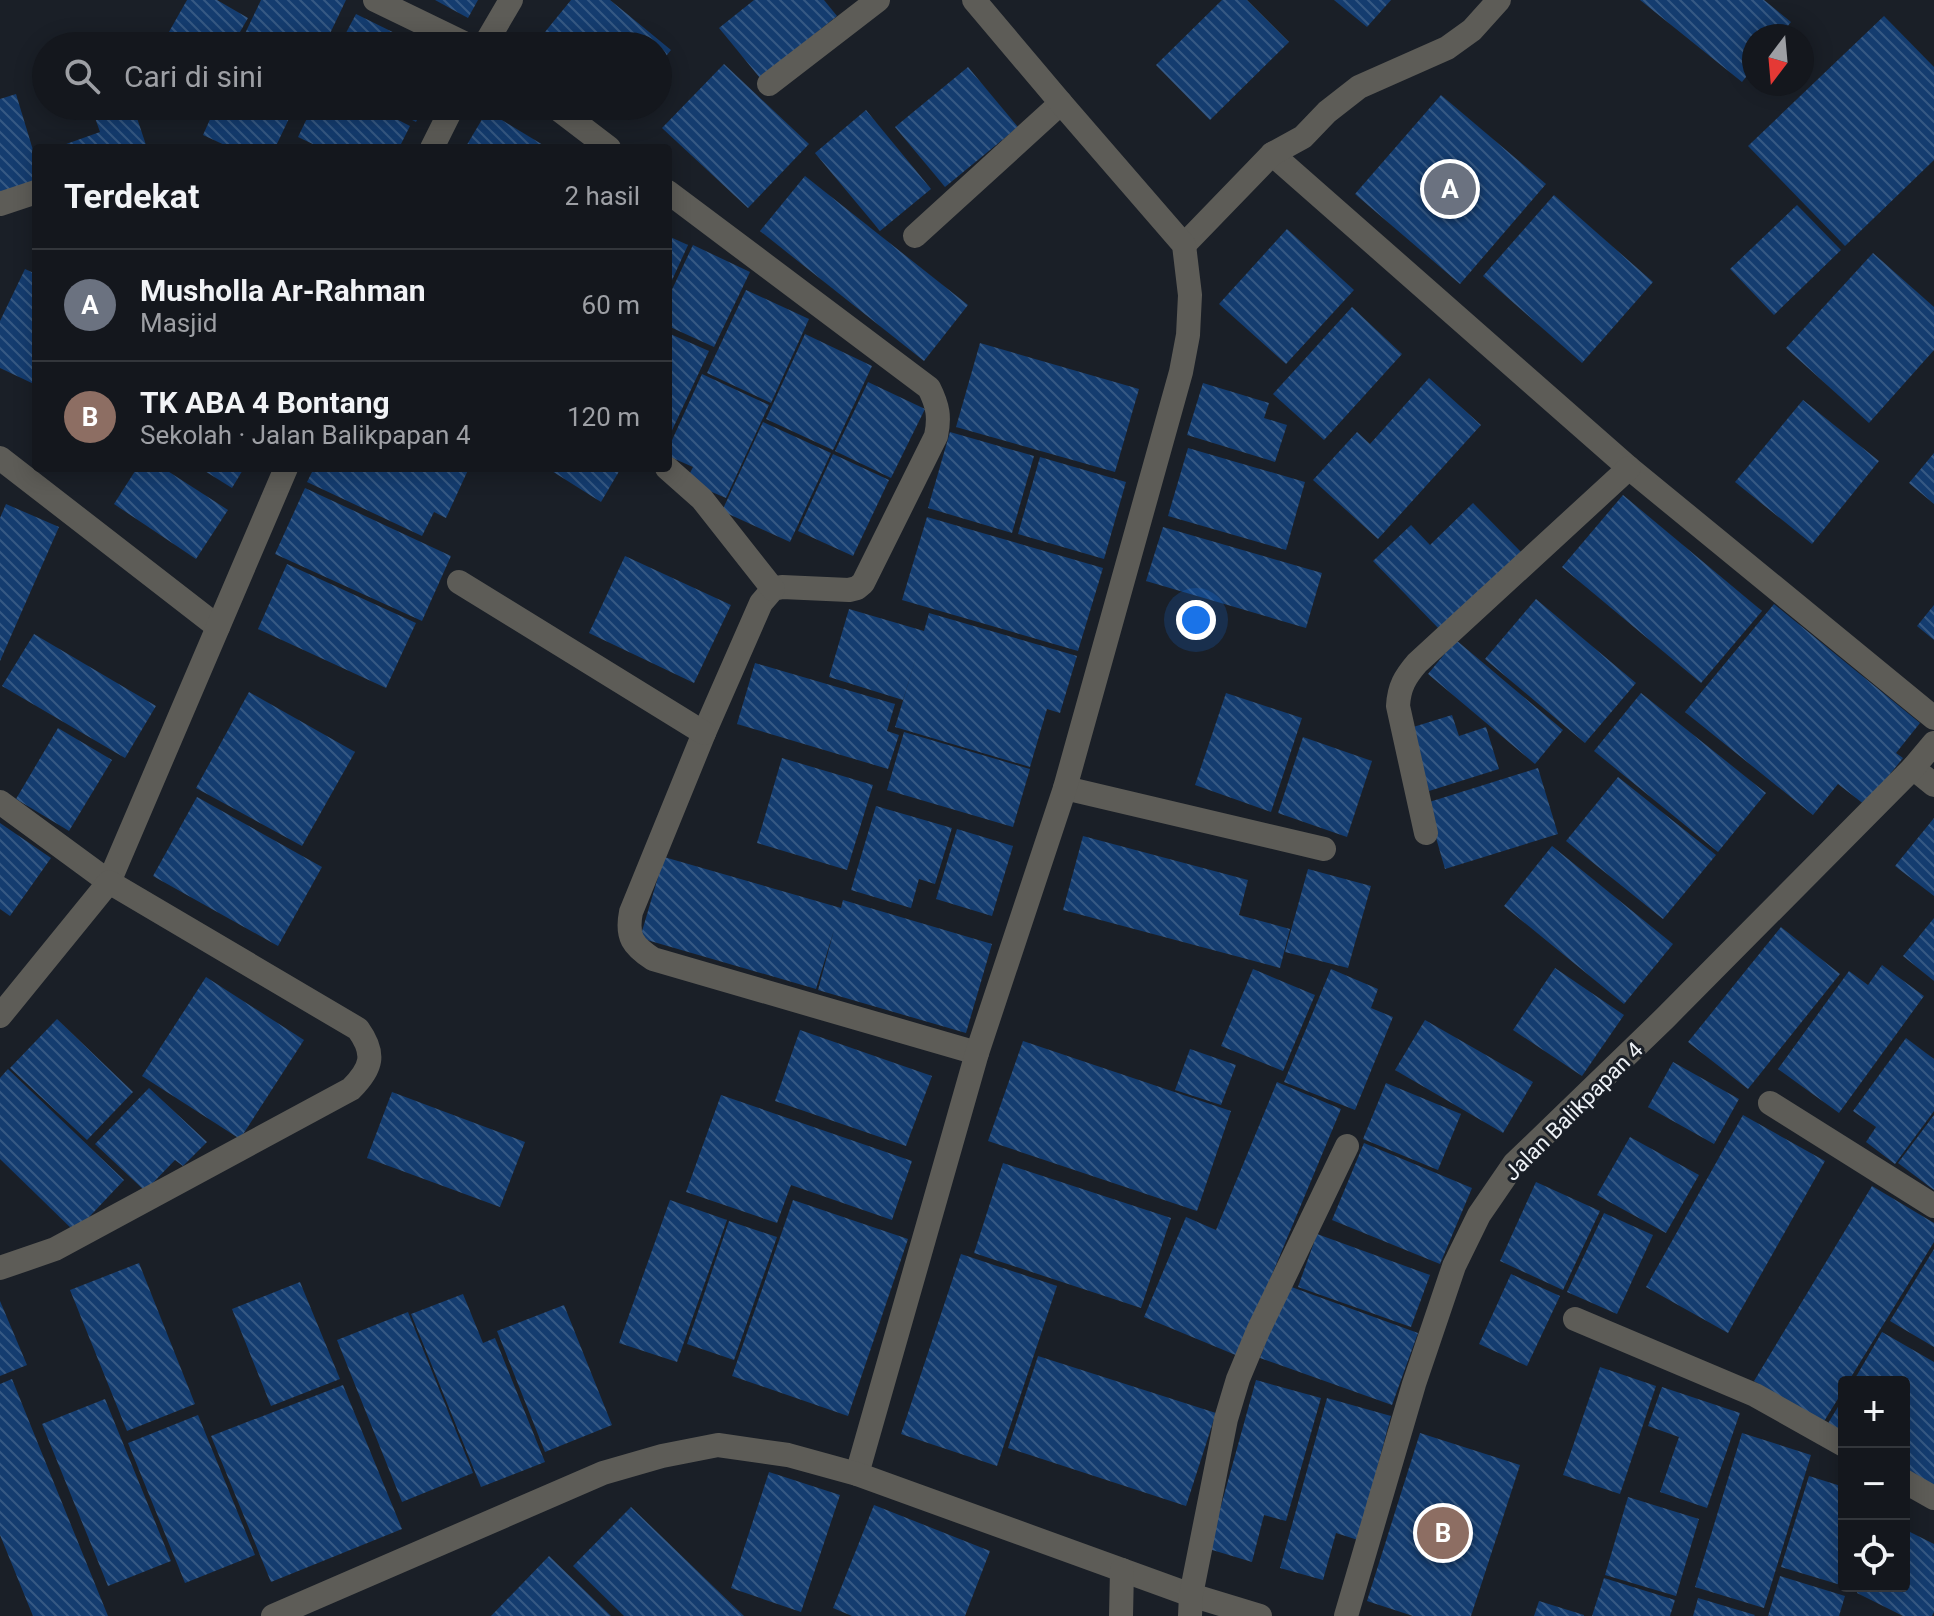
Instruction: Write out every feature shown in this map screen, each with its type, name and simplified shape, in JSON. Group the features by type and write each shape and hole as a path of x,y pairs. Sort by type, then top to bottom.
{"street":[{"path":"375,0 441,32"},
{"path":"492,32 511,0"},
{"path":"769,84 878,0"},
{"path":"857,1474 977,1053 1065,788 1181,372 1188,335 1190,295 1184,245 974,0"},
{"path":"1184,245 1272,154 1303,137 1327,112 1359,87 1447,48 1472,30 1499,0"},
{"path":"915,236 1061,103"},
{"path":"434,144 446,120"},
{"path":"572,120 604,144"},
{"path":"1272,154 1629,468 1934,718"},
{"path":"0,204 32,193"},
{"path":"672,195 929,388 940,420 936,436 863,583 849,590 782,587 773,589 761,603 631,912 628,924 630,937 637,949 653,959 977,1053"},
{"path":"0,458 218,627"},
{"path":"1426,833 1398,706 1399,691 1405,676 1629,468"},
{"path":"0,1016 109,882 284,472"},
{"path":"672,472 702,499 773,589"},
{"path":"459,582 704,733"},
{"name":"Jalan Balikpapan 4","path":"1346,1616 1414,1384 1454,1266 1479,1215 1514,1164 1676,1007 1913,768 1934,743"},
{"path":"1913,768 1934,785"},
{"path":"1065,788 1324,849"},
{"path":"0,802 109,882 358,1029 369,1044 370,1062 363,1077 351,1089 55,1249 0,1268"},
{"path":"1770,1103 1934,1206"},
{"path":"1191,1606 1226,1419 1238,1379 1347,1146"},
{"path":"1575,1319 1755,1395 1838,1442"},
{"path":"282,1614 603,1473 662,1456 718,1445 788,1455 857,1474 1122,1570 1191,1606 1260,1616"},
{"path":"1910,1484 1934,1498"},
{"path":"1121,1616 1122,1570"}],"building":[{"path":"187,0 217,0 248,18 240,32 169,32"},
{"path":"261,0 346,0 331,32 246,32"},
{"path":"435,0 478,0 468,18"},
{"path":"571,0 610,0 649,32 545,32"},
{"path":"754,0 824,0 837,16 760,78 719,28"},
{"path":"1222,0 1247,0 1289,42 1210,120 1156,65"},
{"path":"1334,0 1391,0 1367,27"},
{"path":"1640,0 1764,0 1791,22 1742,24 1742,82"},
{"path":"356,14 393,32 346,32"},
{"path":"1884,16 1934,67 1934,160 1845,246 1748,146 1800,96 1814,96 1814,83"},
{"path":"724,64 809,144 748,208 662,128"},
{"path":"968,67 1018,127 945,187 895,127"},
{"path":"16,94 32,147 32,184 0,194 0,99"},
{"path":"1441,95 1546,184 1460,284 1355,194"},
{"path":"866,110 931,189 880,231 815,153"},
{"path":"96,120 138,120 146,144 66,144 100,132"},
{"path":"210,120 288,120 277,144 222,144 203,135"},
{"path":"306,120 398,120 410,126 401,144 313,144 298,137"},
{"path":"482,120 502,120 541,144 467,144"},
{"path":"805,176 968,305 924,361 760,231"},
{"path":"1554,195 1653,282 1582,363 1483,276"},
{"path":"1797,205 1841,250 1774,315 1730,269"},
{"path":"1287,229 1354,290 1286,364 1219,304"},
{"path":"672,238 688,245 672,280"},
{"path":"693,245 750,272 714,347 672,328 672,290"},
{"path":"1873,253 1934,307 1934,350 1869,423 1786,348"},
{"path":"25,269 32,272 32,383 0,368 0,321"},
{"path":"746,290 809,319 771,403 707,373"},
{"path":"1352,307 1402,354 1324,440 1273,394"},
{"path":"805,334 872,366 833,450 766,419"},
{"path":"672,335 709,351 672,430"},
{"path":"980,343 1139,389 1115,472 956,427"},
{"path":"702,374 769,405 726,498 686,481 693,467 672,458 672,440"},
{"path":"1429,378 1481,425 1378,539 1313,480 1357,432 1370,444"},
{"path":"868,382 925,409 891,478 835,451"},
{"path":"1203,383 1269,403 1264,418 1287,425 1275,462 1187,435"},
{"path":"1803,400 1879,461 1812,544 1735,482"},
{"path":"763,422 831,453 790,542 722,511"},
{"path":"950,432 1034,456 1012,533 928,508"},
{"path":"1188,448 1305,482 1286,550 1168,516"},
{"path":"1934,453 1934,504 1909,483"},
{"path":"833,454 889,480 853,556 798,531"},
{"path":"1040,457 1126,482 1104,559 1018,534"},
{"path":"134,472 169,472 228,510 196,559 114,504"},
{"path":"206,472 242,472 232,488"},
{"path":"312,472 467,472 446,518 434,512 422,536 307,482"},
{"path":"553,472 619,472 601,502"},
{"path":"305,488 451,556 422,621 275,554"},
{"path":"1623,495 1762,611 1701,683 1562,567"},
{"path":"1473,503 1523,554 1442,632 1373,561 1411,525 1430,545"},
{"path":"6,504 59,527 0,661 0,518"},
{"path":"927,517 1103,568 1078,651 902,600"},
{"path":"1163,527 1322,573 1306,628 1146,581"},
{"path":"625,556 731,605 694,683 589,633"},
{"path":"287,564 416,623 386,688 258,629"},
{"path":"1536,599 1636,683 1585,743 1485,659"},
{"path":"1774,604 1920,723 1896,753 1903,758 1865,805 1838,784 1813,815 1685,712"},
{"path":"1934,605 1934,640 1917,626"},
{"path":"849,609 924,631 929,613 1077,656 1060,713 1047,709 1030,767 895,727 919,648 903,700 829,677"},
{"path":"34,634 156,706 125,758 2,686"},
{"path":"1456,640 1563,730 1535,764 1428,674"},
{"path":"755,663 895,704 887,731 899,735 888,769 737,724"},
{"path":"249,692 355,752 302,846 196,788"},
{"path":"1226,693 1302,718 1271,812 1195,785"},
{"path":"1641,693 1766,793 1718,852 1594,751"},
{"path":"1452,715 1459,736 1486,727 1499,769 1429,791 1410,728"},
{"path":"58,728 112,760 69,831 16,799"},
{"path":"904,732 1030,769 1013,827 887,790"},
{"path":"1303,737 1372,761 1347,837 1278,813"},
{"path":"782,758 873,785 847,870 757,843"},
{"path":"1538,768 1558,834 1445,869 1426,803"},
{"path":"1618,777 1716,855 1663,919 1566,841"},
{"path":"197,797 322,867 278,946 153,876"},
{"path":"876,806 952,828 935,884 919,879 911,908 851,890"},
{"path":"1934,818 1934,896 1895,866"},
{"path":"0,823 51,858 10,916 0,909"},
{"path":"957,829 1013,846 992,916 936,899"},
{"path":"1083,836 1248,880 1239,915 1290,929 1280,968 1063,910"},
{"path":"1552,846 1673,944 1624,1004 1504,906"},
{"path":"664,857 841,908 843,900 992,944 966,1033 818,990 834,930 816,989 640,938"},
{"path":"1308,869 1371,886 1348,968 1285,952"},
{"path":"1934,918 1934,981 1903,956"},
{"path":"1781,927 1840,974 1748,1089 1688,1042"},
{"path":"1882,965 1924,996 1839,1113 1778,1069 1849,971 1868,985"},
{"path":"1555,968 1624,1015 1582,1076 1513,1030"},
{"path":"1253,969 1315,995 1283,1071 1221,1046"},
{"path":"1331,969 1378,989 1371,1008 1393,1017 1355,1110 1284,1082"},
{"path":"206,977 304,1040 240,1139 142,1076"},
{"path":"57,1019 133,1092 87,1140 10,1068"},
{"path":"1425,1020 1533,1082 1503,1133 1395,1070"},
{"path":"800,1030 932,1076 906,1146 775,1101"},
{"path":"1906,1038 1934,1059 1934,1111 1895,1164 1866,1142 1876,1127 1853,1111"},
{"path":"1023,1041 1231,1111 1197,1211 988,1141"},
{"path":"1190,1049 1236,1065 1221,1105 1175,1090"},
{"path":"1673,1062 1739,1099 1714,1144 1648,1107"},
{"path":"8,1069 124,1180 75,1232 0,1159 0,1078"},
{"path":"1277,1082 1341,1109 1238,1356 1144,1317 1186,1217 1216,1230"},
{"path":"1386,1083 1461,1114 1438,1170 1363,1139"},
{"path":"149,1088 207,1142 183,1166 175,1160 145,1191 95,1144"},
{"path":"392,1092 525,1142 500,1207 367,1158"},
{"path":"721,1095 912,1161 892,1220 791,1185 777,1223 686,1192"},
{"path":"1743,1115 1825,1161 1728,1333 1646,1287"},
{"path":"1934,1115 1934,1190 1898,1163"},
{"path":"1630,1137 1699,1175 1666,1233 1597,1195"},
{"path":"1364,1143 1472,1188 1440,1264 1332,1220"},
{"path":"1003,1163 1171,1218 1141,1308 974,1253"},
{"path":"1536,1182 1600,1211 1563,1290 1500,1261"},
{"path":"1872,1186 1934,1223 1934,1242 1852,1376 1838,1376 1838,1399 1823,1423 1754,1381"},
{"path":"670,1200 727,1220 677,1362 619,1343"},
{"path":"793,1200 908,1239 848,1416 732,1376"},
{"path":"1604,1213 1653,1235 1617,1314 1567,1292"},
{"path":"729,1221 777,1237 734,1360 687,1344"},
{"path":"1317,1234 1430,1275 1411,1327 1298,1287"},
{"path":"1934,1249 1934,1347 1890,1321"},
{"path":"961,1254 1057,1286 997,1466 901,1434"},
{"path":"139,1263 195,1404 127,1431 70,1290"},
{"path":"1511,1274 1560,1296 1527,1366 1479,1344"},
{"path":"300,1282 340,1379 271,1406 232,1309"},
{"path":"1286,1285 1418,1333 1392,1405 1260,1358"},
{"path":"463,1294 483,1343 495,1338 545,1462 481,1487 411,1314"},
{"path":"0,1301 27,1365 0,1376"},
{"path":"564,1305 612,1425 545,1452 497,1331"},
{"path":"408,1312 473,1473 402,1502 337,1340"},
{"path":"1882,1332 1934,1362 1934,1488 1910,1474 1910,1376 1856,1376"},
{"path":"1038,1356 1216,1413 1186,1506 1008,1448"},
{"path":"1600,1367 1656,1386 1620,1494 1563,1475"},
{"path":"12,1379 108,1616 33,1616 0,1535 0,1384"},
{"path":"1256,1380 1321,1398 1286,1521 1264,1515 1252,1562 1209,1549"},
{"path":"343,1385 402,1529 271,1582 211,1436"},
{"path":"1662,1387 1740,1413 1707,1508 1660,1492 1679,1437 1648,1426"},
{"path":"1327,1398 1391,1416 1358,1540 1336,1533 1323,1580 1280,1568"},
{"path":"105,1399 171,1561 108,1586 42,1424"},
{"path":"1838,1407 1838,1431 1827,1425"},
{"path":"198,1415 255,1555 185,1583 128,1443"},
{"path":"1420,1433 1520,1465 1471,1616 1413,1616 1367,1601"},
{"path":"1742,1433 1811,1455 1764,1608 1695,1587"},
{"path":"769,1472 840,1495 801,1612 731,1588"},
{"path":"1809,1476 1838,1485 1838,1584 1781,1567"},
{"path":"1628,1497 1699,1519 1676,1596 1605,1575"},
{"path":"874,1505 990,1551 965,1616 852,1616 833,1608"},
{"path":"631,1507 744,1616 624,1616 573,1566"},
{"path":"1910,1532 1934,1544 1932,1616 1903,1616 1857,1593 1910,1592"},
{"path":"549,1556 611,1616 491,1616"},
{"path":"1780,1576 1845,1596 1839,1616 1768,1616"},
{"path":"1604,1578 1675,1600 1670,1616 1592,1616"},
{"path":"1698,1598 1755,1615 1693,1616"},
{"path":"1539,1601 1584,1615 1584,1616 1534,1616"}],"place":[{"name":"Musholla Ar-Rahman","path":"1450,189"},
{"name":"TK ABA 4 Bontang","path":"1443,1533"}]}
